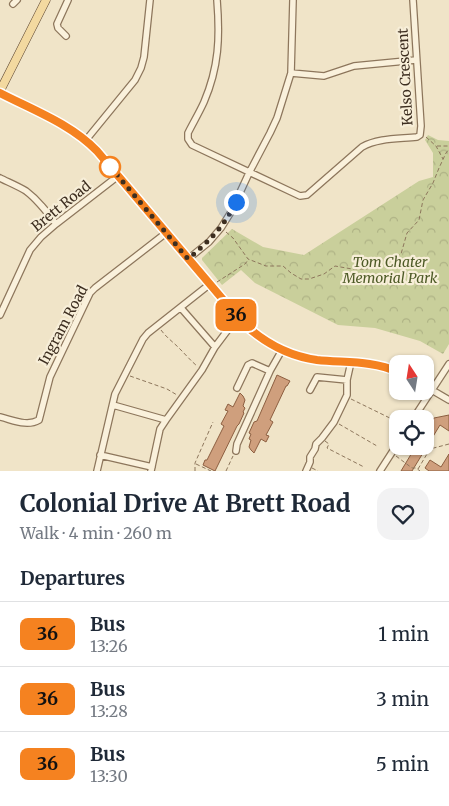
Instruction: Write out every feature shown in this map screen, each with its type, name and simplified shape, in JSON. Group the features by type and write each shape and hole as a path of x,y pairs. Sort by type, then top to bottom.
{"main road":[{"path":"0,92 46,0"}],"street":[{"path":"66,36 58,28 58,24 68,0"},
{"path":"86,140 135,80 141,68 144,57 150,0"},
{"path":"217,0 219,25 218,56 204,102 188,133 188,139 192,145 249,173"},
{"path":"188,259 209,242 221,228 231,212 277,118 291,73 293,0"},
{"name":"Kelso Crescent","path":"249,173 300,196 307,195 362,147 371,142 417,137 420,135 413,0"},
{"path":"291,73 324,76 354,66 416,60"},
{"path":"0,92 86,140 239,319 259,337 282,350 308,358 375,365 389,369"},
{"name":"Brett Road","path":"0,315 30,250 41,237 118,176"},
{"path":"0,178 32,196 42,205 56,224"},
{"name":"Ingram Road","path":"0,417 33,424 39,420 50,377 90,293 166,233"},
{"path":"96,471 115,394 143,339 210,284"},
{"path":"181,308 215,347"},
{"path":"100,455 151,469 160,429 202,370 215,347 230,327 239,319"},
{"path":"236,451 237,444 270,371 282,350"},
{"path":"306,471 316,444 334,422 348,395 347,380 351,362"},
{"path":"237,388 248,365 252,363 270,371"},
{"path":"434,388 449,364"},
{"path":"310,390 317,377 347,380"},
{"path":"434,391 449,400"},
{"path":"112,404 166,420"},
{"path":"380,471 390,455"}],"path":[{"path":"420,135 427,137 436,146 443,160"},
{"path":"436,146 449,146"},
{"path":"221,228 233,238 248,259 266,266 283,266 291,274 301,279 309,279 324,274 335,266 367,269 377,262 396,258 401,254 407,233 418,220 423,200 449,150"},
{"path":"210,284 245,264 248,259"},
{"path":"158,325 166,337 202,370"},
{"path":"124,374 167,389 182,398"},
{"path":"346,397 389,418"},
{"path":"195,471 195,463 213,422"},
{"path":"334,422 377,446"},
{"path":"321,439 329,444 327,448 364,467"},
{"path":"394,455 412,468 419,470 430,449 449,444"},
{"path":"226,471 236,451"},
{"path":"195,463 211,471"}],"green space":[{"name":"Tom Chater Memorial Park","path":"428,135 438,140 449,141 449,344 443,354 420,341 375,328 338,325 255,283 241,270 222,285 202,260 232,229 263,247 304,255 419,181 433,177 433,153 425,140"}],"building":[{"path":"277,375 290,381 270,420 273,422 266,435 269,436 266,442 261,439 254,453 249,447 251,434 249,433 254,422 257,421"},
{"path":"240,393 245,400 243,406 245,408 244,413 215,471 203,465 224,426 221,424 228,411 225,410 228,404 233,407"},
{"path":"449,415 449,431 440,425 434,435 434,418"},
{"path":"449,454 449,471 429,471 425,468 430,460 441,467"},
{"path":"411,455 422,455 412,471 401,471"}],"bus line":[{"name":"36","path":"0,93 68,128 86,140 242,322 259,337 282,350 299,356 317,360 365,363 389,369"}],"route":[{"path":"110,167 108,164 188,259 209,242 221,228 236,202"}]}
